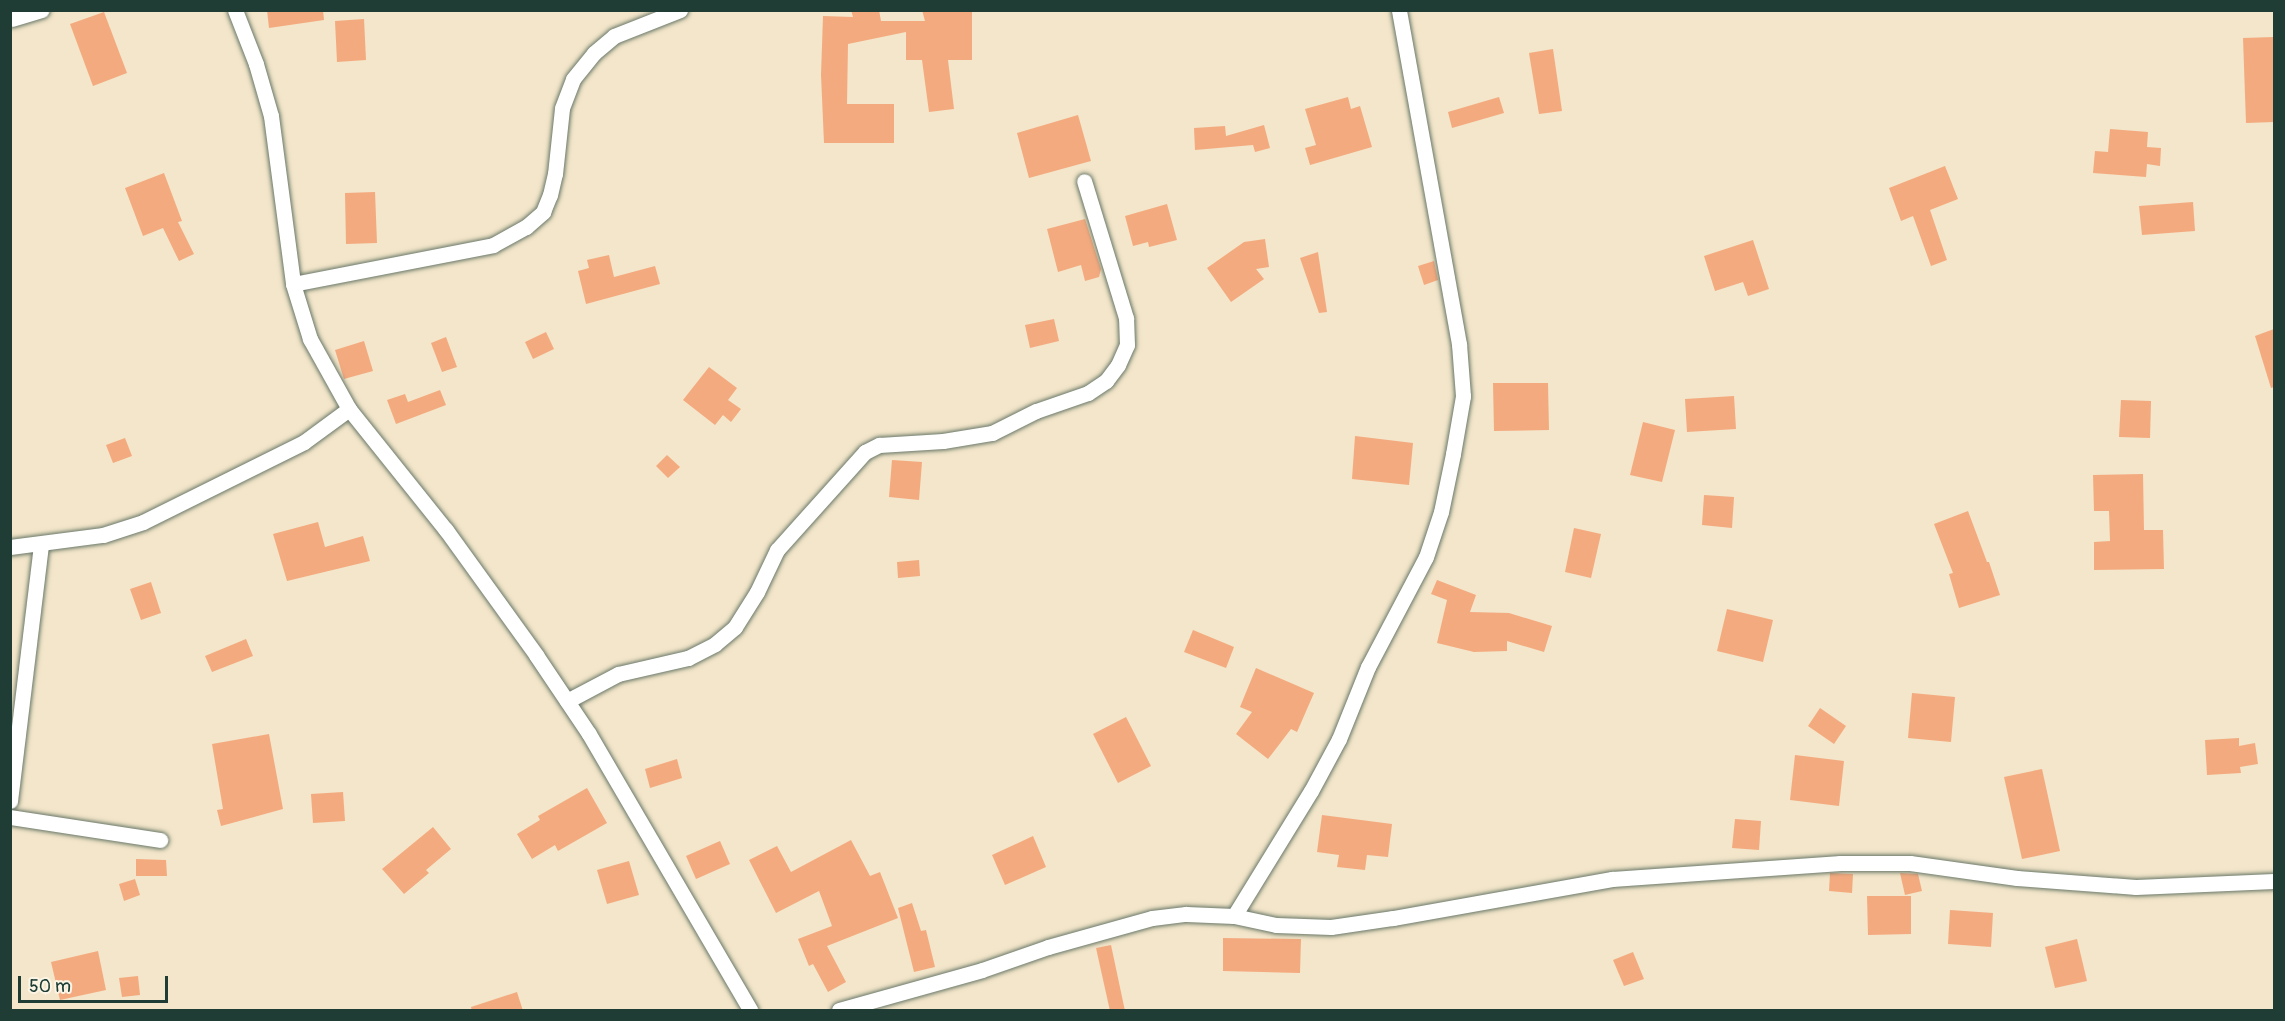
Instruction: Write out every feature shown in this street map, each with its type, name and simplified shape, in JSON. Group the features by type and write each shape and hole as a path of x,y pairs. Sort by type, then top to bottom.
{"street":[{"path":"12,19 42,10"},
{"path":"235,10 256,64 271,116 293,284 310,339 349,409 446,530 567,701 750,1011"},
{"path":"293,284 494,245 526,227 543,212 550,195 555,174 562,108 573,79 594,53 614,36 680,10"},
{"path":"1234,916 1311,791 1334,749 1368,667 1426,557 1441,512 1453,454 1463,396 1460,344 1399,10"},
{"path":"567,701 618,674 688,658 715,644 735,627 757,592 777,550 838,478 865,452 879,445 943,441 992,433 1036,411 1088,393 1106,381 1118,365 1127,345 1126,318 1084,181"},
{"path":"10,547 41,546 103,535 143,522 304,442 349,409"},
{"path":"10,801 41,546"},
{"path":"10,817 160,840"},
{"path":"839,1011 982,970 1048,947 1152,918 1186,914 1234,916 1276,925 1331,927 1612,879 1840,863 1910,863 2017,878 2136,887 2274,882"}],"building":[{"path":"267,10 323,10 324,20 269,28"},
{"path":"851,10 879,10 881,21 925,21 922,10 972,10 972,60 948,60 954,109 929,112 922,60 906,60 906,32 848,44 847,104 894,104 894,143 824,143 821,75 823,16 853,17"},
{"path":"104,12 127,73 93,86 70,24"},
{"path":"364,19 366,60 337,62 335,21"},
{"path":"2274,37 2274,122 2246,123 2243,38"},
{"path":"1553,49 1562,111 1539,114 1529,53"},
{"path":"1348,97 1351,109 1360,106 1372,147 1310,165 1305,148 1316,145 1305,109"},
{"path":"1499,97 1504,113 1452,128 1448,112"},
{"path":"1078,115 1091,161 1029,178 1017,133"},
{"path":"1264,125 1270,148 1255,152 1253,145 1195,150 1194,128 1225,126 1226,136"},
{"path":"2110,129 2148,132 2147,147 2161,148 2160,166 2147,164 2146,177 2093,173 2095,151 2108,152"},
{"path":"1945,166 1958,199 1930,210 1947,260 1931,266 1913,216 1901,221 1889,188"},
{"path":"164,173 182,221 178,222 194,254 179,261 163,228 143,236 125,188"},
{"path":"375,192 377,243 346,244 345,193"},
{"path":"2193,202 2195,231 2142,235 2139,206"},
{"path":"1167,204 1177,240 1149,247 1148,242 1133,246 1125,216"},
{"path":"1085,219 1101,269 1099,277 1085,281 1081,265 1058,272 1047,229"},
{"path":"1265,239 1269,267 1256,269 1264,279 1231,302 1207,268 1244,242"},
{"path":"1753,240 1769,289 1748,296 1743,282 1715,291 1704,256"},
{"path":"1318,252 1327,312 1319,313 1300,258"},
{"path":"609,255 614,277 655,266 660,284 586,304 578,271 589,268 587,260"},
{"path":"1434,261 1438,280 1424,285 1418,266"},
{"path":"1054,319 1059,341 1030,348 1025,325"},
{"path":"2274,329 2274,387 2271,388 2255,336"},
{"path":"546,332 554,349 533,359 525,342"},
{"path":"446,337 457,367 442,372 431,343"},
{"path":"364,341 373,371 344,379 335,350"},
{"path":"709,367 737,388 728,400 741,409 731,422 723,415 715,425 683,400"},
{"path":"1493,383 1548,383 1549,430 1494,431"},
{"path":"440,390 446,405 396,424 387,400 405,394 408,402"},
{"path":"1734,396 1736,429 1687,432 1685,399"},
{"path":"2121,400 2151,401 2150,438 2119,437"},
{"path":"1643,422 1675,430 1662,482 1630,475"},
{"path":"1355,436 1413,443 1409,485 1352,479"},
{"path":"125,438 132,456 113,463 106,445"},
{"path":"667,455 680,467 668,478 656,466"},
{"path":"892,460 922,462 919,500 889,497"},
{"path":"2143,474 2144,530 2163,530 2164,569 2094,570 2094,542 2110,541 2109,511 2094,511 2093,475"},
{"path":"1704,495 1734,497 1732,528 1702,525"},
{"path":"1968,511 2000,595 1959,608 1949,574 1953,573 1934,524"},
{"path":"318,522 325,547 363,536 370,561 287,581 273,534"},
{"path":"1574,528 1601,534 1591,578 1565,572"},
{"path":"919,560 920,576 898,578 897,562"},
{"path":"1437,580 1476,595 1470,612 1509,613 1552,626 1544,652 1507,641 1507,651 1474,652 1437,643 1447,600 1431,594"},
{"path":"151,582 161,613 141,620 130,589"},
{"path":"1727,609 1773,620 1763,662 1717,651"},
{"path":"1193,630 1234,647 1226,668 1184,652"},
{"path":"246,639 253,656 212,672 205,656"},
{"path":"1256,668 1314,693 1297,732 1291,729 1268,759 1236,734 1252,712 1240,707"},
{"path":"1912,693 1955,697 1951,742 1908,738"},
{"path":"1820,708 1846,726 1834,744 1808,726"},
{"path":"1126,717 1151,766 1118,783 1093,734"},
{"path":"269,734 283,809 221,826 217,810 223,809 212,744"},
{"path":"2239,738 2239,746 2255,743 2258,764 2240,767 2241,773 2207,775 2205,740"},
{"path":"1795,755 1844,761 1839,806 1790,800"},
{"path":"677,759 682,778 650,788 645,769"},
{"path":"2042,769 2060,851 2022,859 2004,777"},
{"path":"587,788 607,823 558,851 555,845 532,859 517,834 540,820 538,816"},
{"path":"343,792 345,821 313,823 311,794"},
{"path":"1322,815 1392,824 1388,857 1367,855 1365,870 1337,867 1339,855 1317,852"},
{"path":"1735,819 1761,821 1759,850 1732,848"},
{"path":"433,827 451,849 426,870 429,873 404,894 382,869"},
{"path":"1033,836 1046,867 1005,885 992,855"},
{"path":"851,840 870,876 880,872 898,918 827,946 846,982 828,992 813,964 809,966 798,939 832,926 819,891 776,913 749,860 777,846 791,872"},
{"path":"720,841 730,864 696,879 686,856"},
{"path":"136,859 166,860 167,876 136,876"},
{"path":"629,861 639,895 607,904 597,870"},
{"path":"1830,873 1853,874 1852,893 1829,891"},
{"path":"1900,873 1918,874 1922,891 1905,895"},
{"path":"135,879 140,895 124,901 119,884"},
{"path":"1867,896 1911,896 1911,934 1868,935"},
{"path":"912,903 921,931 926,930 935,967 914,972 898,908"},
{"path":"1950,910 1993,913 1991,947 1948,944"},
{"path":"1223,938 1301,939 1300,973 1223,971"},
{"path":"2077,939 2087,981 2055,988 2045,947"},
{"path":"1111,945 1125,1011 1110,1011 1096,948"},
{"path":"98,951 106,990 60,1000 51,962"},
{"path":"1633,952 1644,979 1624,986 1613,960"},
{"path":"138,976 140,995 122,997 119,978"},
{"path":"517,992 523,1011 472,1011 471,1007"}]}
